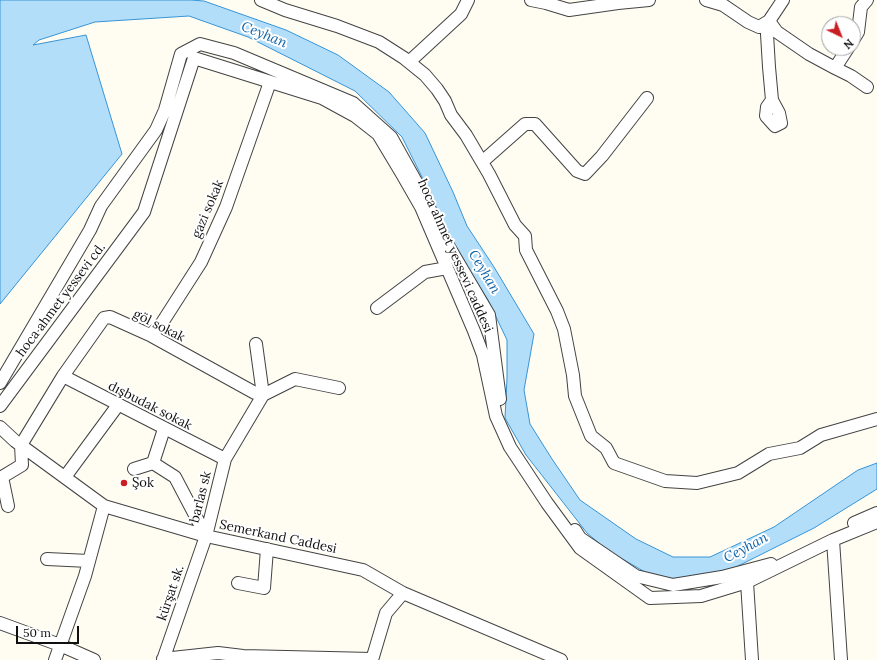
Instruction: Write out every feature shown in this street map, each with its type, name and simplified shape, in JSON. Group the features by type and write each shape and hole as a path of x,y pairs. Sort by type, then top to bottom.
{"street":[{"path":"261,0 285,10 337,26 379,42 409,62 425,75 437,89 445,101 451,115 466,135 482,162 515,225 525,236 526,250 557,311 569,349 575,396 591,436 606,448 614,462 665,481 697,483 738,473 769,454 800,448 821,435 877,419"},
{"path":"409,62 461,14 468,0"},
{"path":"531,0 546,1 568,10 649,0"},
{"path":"772,100 768,34 771,23 783,0"},
{"path":"861,16 862,7 867,0"},
{"path":"711,1 723,5 748,22 759,27 771,23"},
{"path":"771,23 777,32 809,54 851,76 867,87"},
{"path":"0,383 90,230 101,206 123,178 156,130 165,110 181,54 200,44 234,53 353,103 391,137 424,196 439,230 489,315 503,420 526,462 558,504 580,538 636,576 673,585 722,577 773,564 840,529 877,513"},
{"path":"835,68 843,56"},
{"name":"hoca ahmet yessevi caddesi","path":"144,212 194,58 322,98 355,116 378,134 421,207 483,355 496,416 504,435 510,447 547,504 580,548 650,598 702,596 747,582 833,540 877,522"},
{"name":"gazi sokak","path":"150,335 160,326 201,262 226,207 270,82"},
{"path":"482,162 525,124 535,124 577,171 585,174 602,156 647,98"},
{"name":"hoca ahmet yessevi cd.","path":"0,406 144,212"},
{"path":"376,308 425,272 447,268"},
{"name":"göl sokak","path":"21,445 63,376 104,318 110,317 150,335 254,393 263,395"},
{"path":"256,344 263,395 295,379 339,388"},
{"name":"dışbudak sokak","path":"63,376 225,459"},
{"name":"barlas sk","path":"206,536 225,459 263,395"},
{"path":"65,477 118,405"},
{"name":"Semerkand Caddesi","path":"0,427 15,441 104,506 206,536 363,570 403,593 561,660"},
{"path":"134,469 153,463 164,429"},
{"path":"8,506 1,477 22,465 21,445"},
{"name":"barlas sk","path":"153,463 175,477 206,536"},
{"path":"55,660 89,561 104,506"},
{"name":"kürşat sk.","path":"163,660 206,536"},
{"path":"833,540 841,660"},
{"path":"238,583 264,588 267,549"},
{"path":"47,559 89,561"},
{"path":"747,582 752,660"},
{"path":"163,660 218,653 243,656 372,660 386,613 403,593"},
{"path":"0,623 60,645 94,660"}],"water":[{"name":"Ceyhan","path":"0,0 204,1 286,30 338,55 389,92 425,133 453,192 467,226 494,267 534,334 524,390 530,424 580,500 636,539 673,557 710,557 774,527 858,470 877,463 877,489 814,528 728,571 683,581 657,579 607,550 587,533 526,455 505,418 507,340 488,300 438,221 427,187 402,137 355,91 248,37 189,16 95,22 39,40 33,45 86,35 122,154 0,304"}],"place":[{"name":"Şok","path":"124,483"}]}
